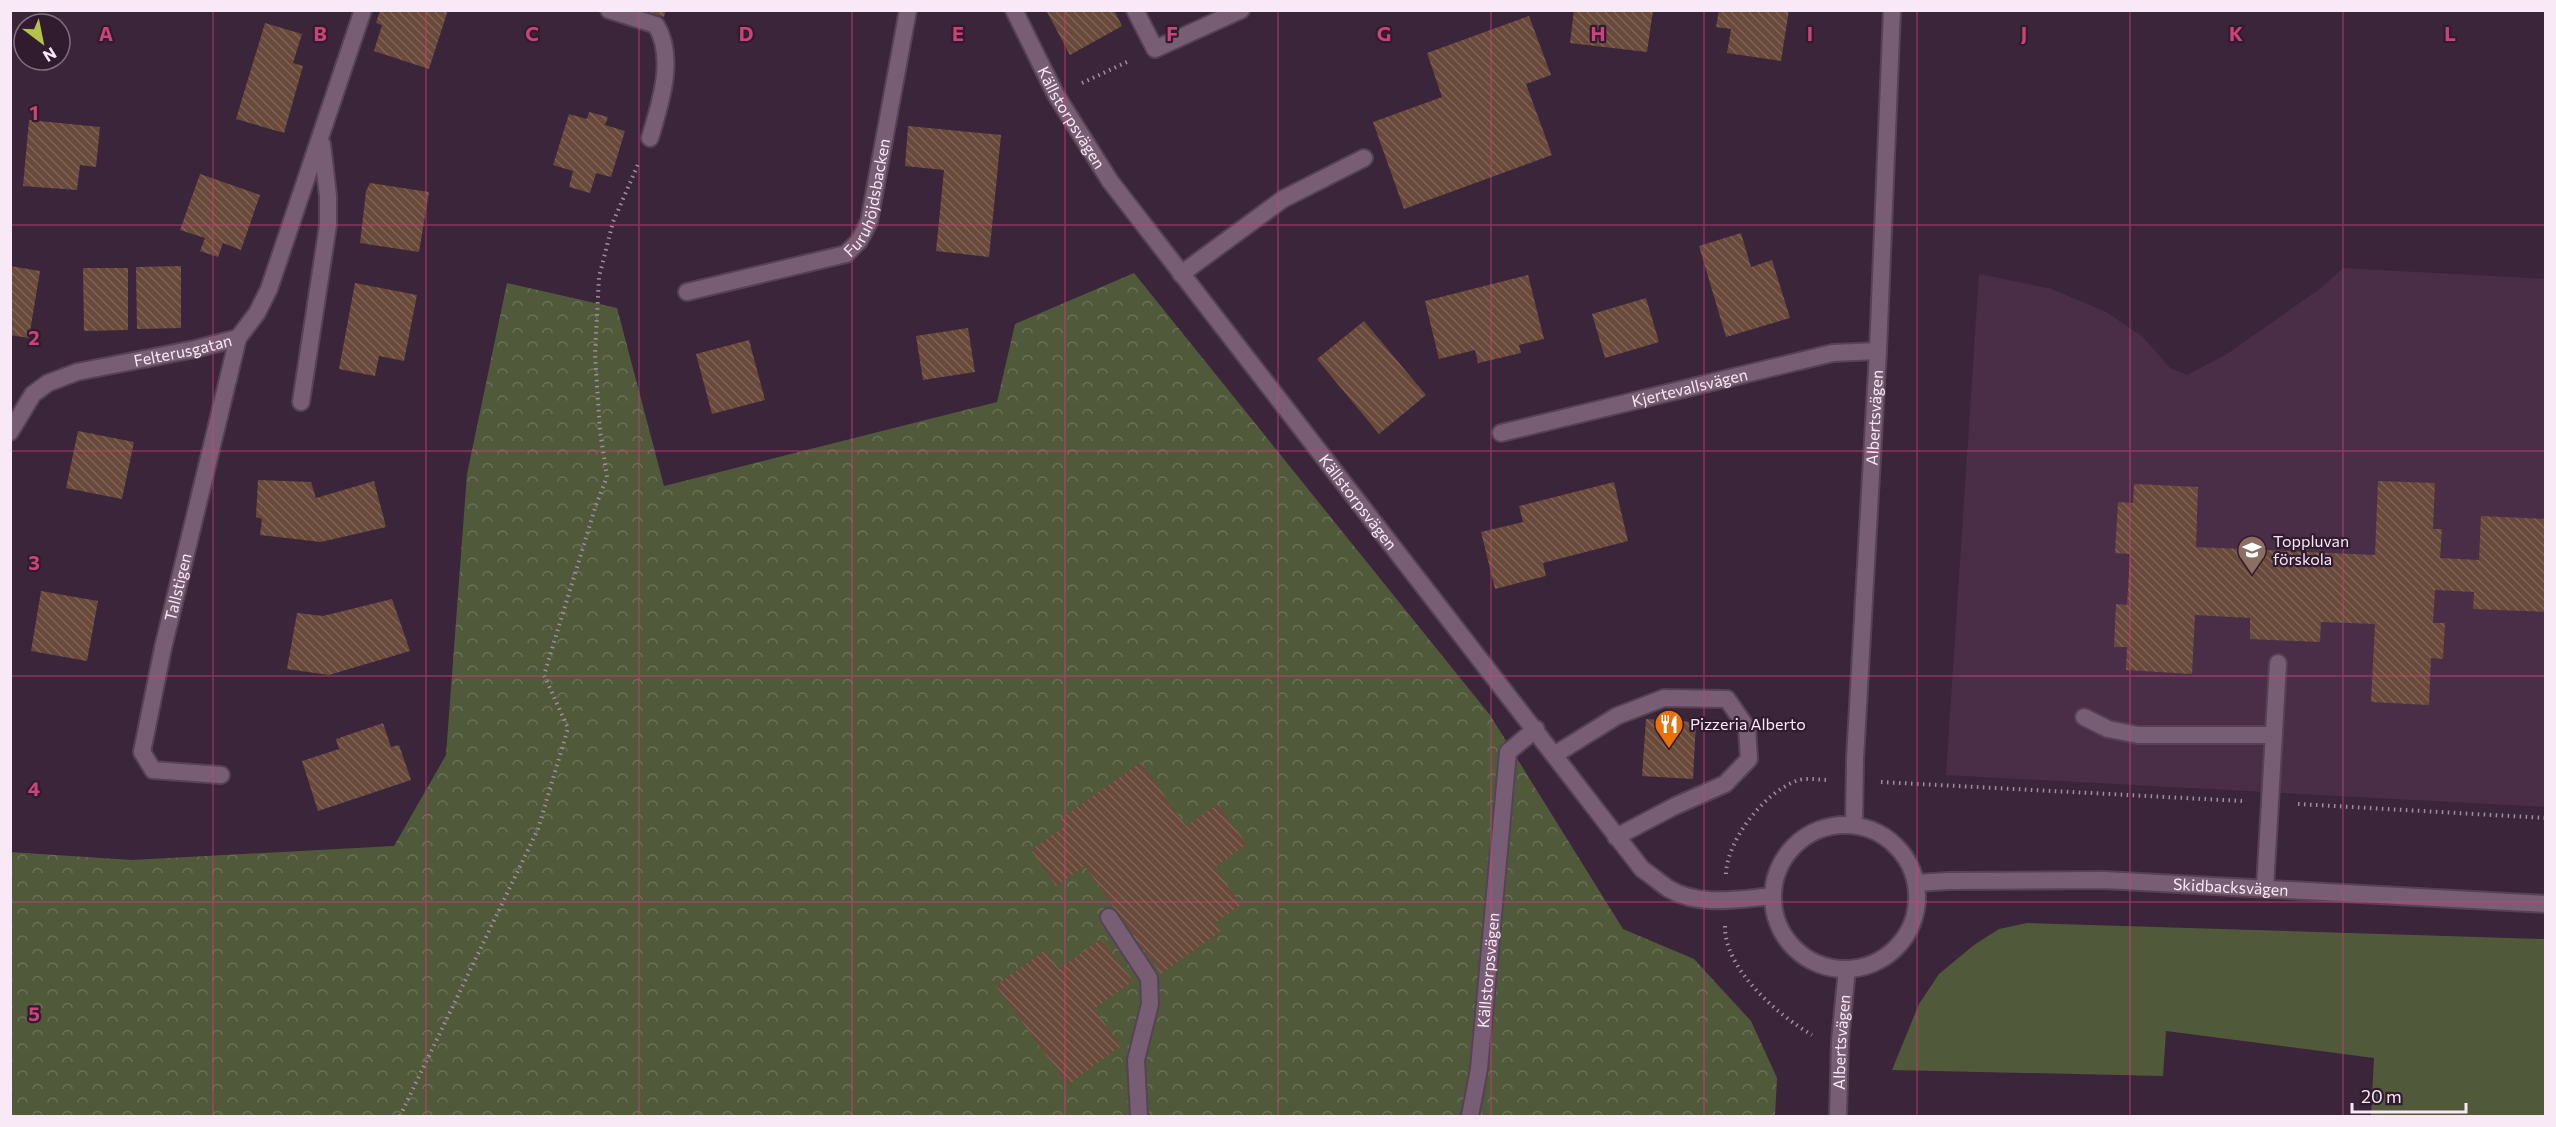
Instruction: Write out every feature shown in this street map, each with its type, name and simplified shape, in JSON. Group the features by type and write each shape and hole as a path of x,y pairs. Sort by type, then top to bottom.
{"street":[{"name":"Felterusgatan","path":"10,432 33,394 48,383 77,372 195,349 238,338 257,313 270,289 363,10"},
{"path":"609,10 656,25 663,37 665,88 650,138"},
{"name":"Furuhöjdsbacken","path":"687,292 846,254 859,241 869,222 908,10"},
{"name":"Källstorpsvägen","path":"1014,10 1056,95 1110,181 1642,869 1671,890 1702,899 1726,900 1773,896"},
{"path":"1135,10 1155,49 1241,10"},
{"name":"Albertsvägen","path":"1854,825 1878,351 1892,10"},
{"name":"Felterusgatan","path":"301,402 328,225 328,196 321,139"},
{"path":"1181,274 1283,199 1364,158"},
{"name":"Tallstigen","path":"221,775 153,770 142,752 163,648 238,338"},
{"name":"Kjertevallsvägen","path":"1501,433 1833,353 1878,351"},
{"path":"2265,888 2278,663"},
{"path":"1554,755 1617,716 1664,698 1727,699 1747,728 1749,759 1725,784 1675,806 1616,837"},
{"path":"2084,717 2108,729 2138,735 2274,735"},
{"name":"Källstorpsvägen","path":"1470,1116 1479,1069 1508,752 1536,729"},
{"path":"1854,825 1883,835 1905,856 1916,884 1916,911 1905,937 1880,960 1861,967 1847,969 1816,963 1798,952 1779,927 1773,896 1777,872 1789,850 1798,842 1824,828 1854,825"},
{"name":"Skidbacksvägen","path":"1916,884 1948,881 2104,880 2546,904"},
{"path":"1109,917 1149,978 1150,1004 1136,1060 1139,1116"},
{"name":"Albertsvägen","path":"1838,1116 1840,1041 1847,969"}],"path":[{"path":"1056,95 1155,49"},
{"path":"400,1116 538,829 568,728 544,675 596,505 607,477 600,431 595,354 599,277 613,222 650,138"},
{"path":"1840,1041 1815,1037 1795,1025 1768,1003 1741,971 1725,939 1727,860 1740,831 1772,796 1797,780 1855,780 2546,818"}],"shaded area":[{"name":"Toppluvan förskola","path":"2343,268 2545,279 2545,807 1946,775 1979,274 2052,289 2106,312 2143,337 2170,368 2187,375 2227,354 2321,288"}],"green space":[{"path":"1134,273 1490,715 1623,929 1694,959 1751,1021 1777,1078 1775,1116 11,1116 10,852 132,860 394,846 446,755 467,474 507,283 617,308 664,486 997,402 1015,324"},
{"path":"2027,923 2545,939 2545,1116 2371,1116 2374,1058 2166,1031 2163,1076 1892,1070 1919,1004 1939,974 1974,945 1999,929"}],"building":[{"path":"380,10 448,10 429,69 374,51 382,25 376,23"},
{"path":"642,10 666,10 664,17"},
{"path":"1046,10 1114,10 1122,26 1070,55"},
{"path":"1574,10 1653,10 1647,52 1570,43"},
{"path":"1719,10 1789,10 1781,61 1727,53 1731,29 1716,27"},
{"path":"1529,16 1551,75 1526,84 1552,155 1404,209 1373,122 1442,97 1427,53"},
{"path":"265,23 302,34 293,63 303,66 284,133 236,119"},
{"path":"589,112 608,117 605,125 625,131 611,177 596,173 590,193 569,187 573,171 553,165 569,114 587,119"},
{"path":"29,120 100,127 96,167 80,165 77,190 23,186"},
{"path":"908,126 1001,135 989,257 936,251 944,170 905,166"},
{"path":"200,174 260,195 241,250 223,243 218,257 200,251 205,238 180,230"},
{"path":"370,183 429,192 419,252 360,243 366,191"},
{"path":"1741,233 1751,267 1772,260 1790,318 1726,337 1699,246"},
{"path":"10,266 40,271 29,338 10,335"},
{"path":"181,266 181,328 137,329 136,267"},
{"path":"83,268 128,268 128,330 84,331"},
{"path":"1528,275 1544,339 1519,345 1521,353 1478,363 1475,350 1439,359 1425,301"},
{"path":"355,283 417,295 404,361 379,356 375,376 339,369"},
{"path":"1646,298 1659,342 1605,358 1592,314"},
{"path":"1364,321 1426,395 1379,434 1317,359"},
{"path":"968,328 975,372 923,380 916,336"},
{"path":"749,340 765,400 712,414 696,354"},
{"path":"78,431 134,442 122,499 66,488"},
{"path":"258,480 311,482 316,498 374,481 386,527 321,542 260,535 262,519 256,517"},
{"path":"2378,481 2435,483 2433,529 2442,529 2440,558 2479,560 2481,516 2546,519 2546,612 2473,609 2474,592 2435,590 2433,623 2445,623 2443,659 2431,658 2429,705 2371,702 2375,624 2321,622 2320,642 2250,639 2250,618 2195,615 2192,674 2126,670 2127,647 2114,647 2116,604 2127,605 2130,554 2115,553 2118,502 2133,503 2134,484 2198,487 2196,547 2375,555"},
{"path":"1614,482 1628,541 1543,563 1546,576 1495,589 1481,532 1523,522 1519,506"},
{"path":"41,591 98,601 87,661 31,651"},
{"path":"392,599 410,651 329,675 287,669 297,613 323,616"},
{"name":"Pizzeria Alberto","path":"1646,719 1696,722 1693,779 1642,776"},
{"path":"383,723 391,747 399,745 411,780 318,811 302,761 339,749 336,739"},
{"path":"1141,762 1186,826 1218,804 1247,844 1215,867 1241,905 1215,923 1221,931 1161,974 1085,866 1056,886 1031,850 1064,827 1059,820"},
{"path":"1101,939 1133,981 1094,1009 1121,1046 1068,1085 996,986 1045,950 1059,969"}],"place":[{"name":"Toppluvan förskola","path":"2252,576"},
{"name":"Pizzeria Alberto","path":"1669,750"}]}
